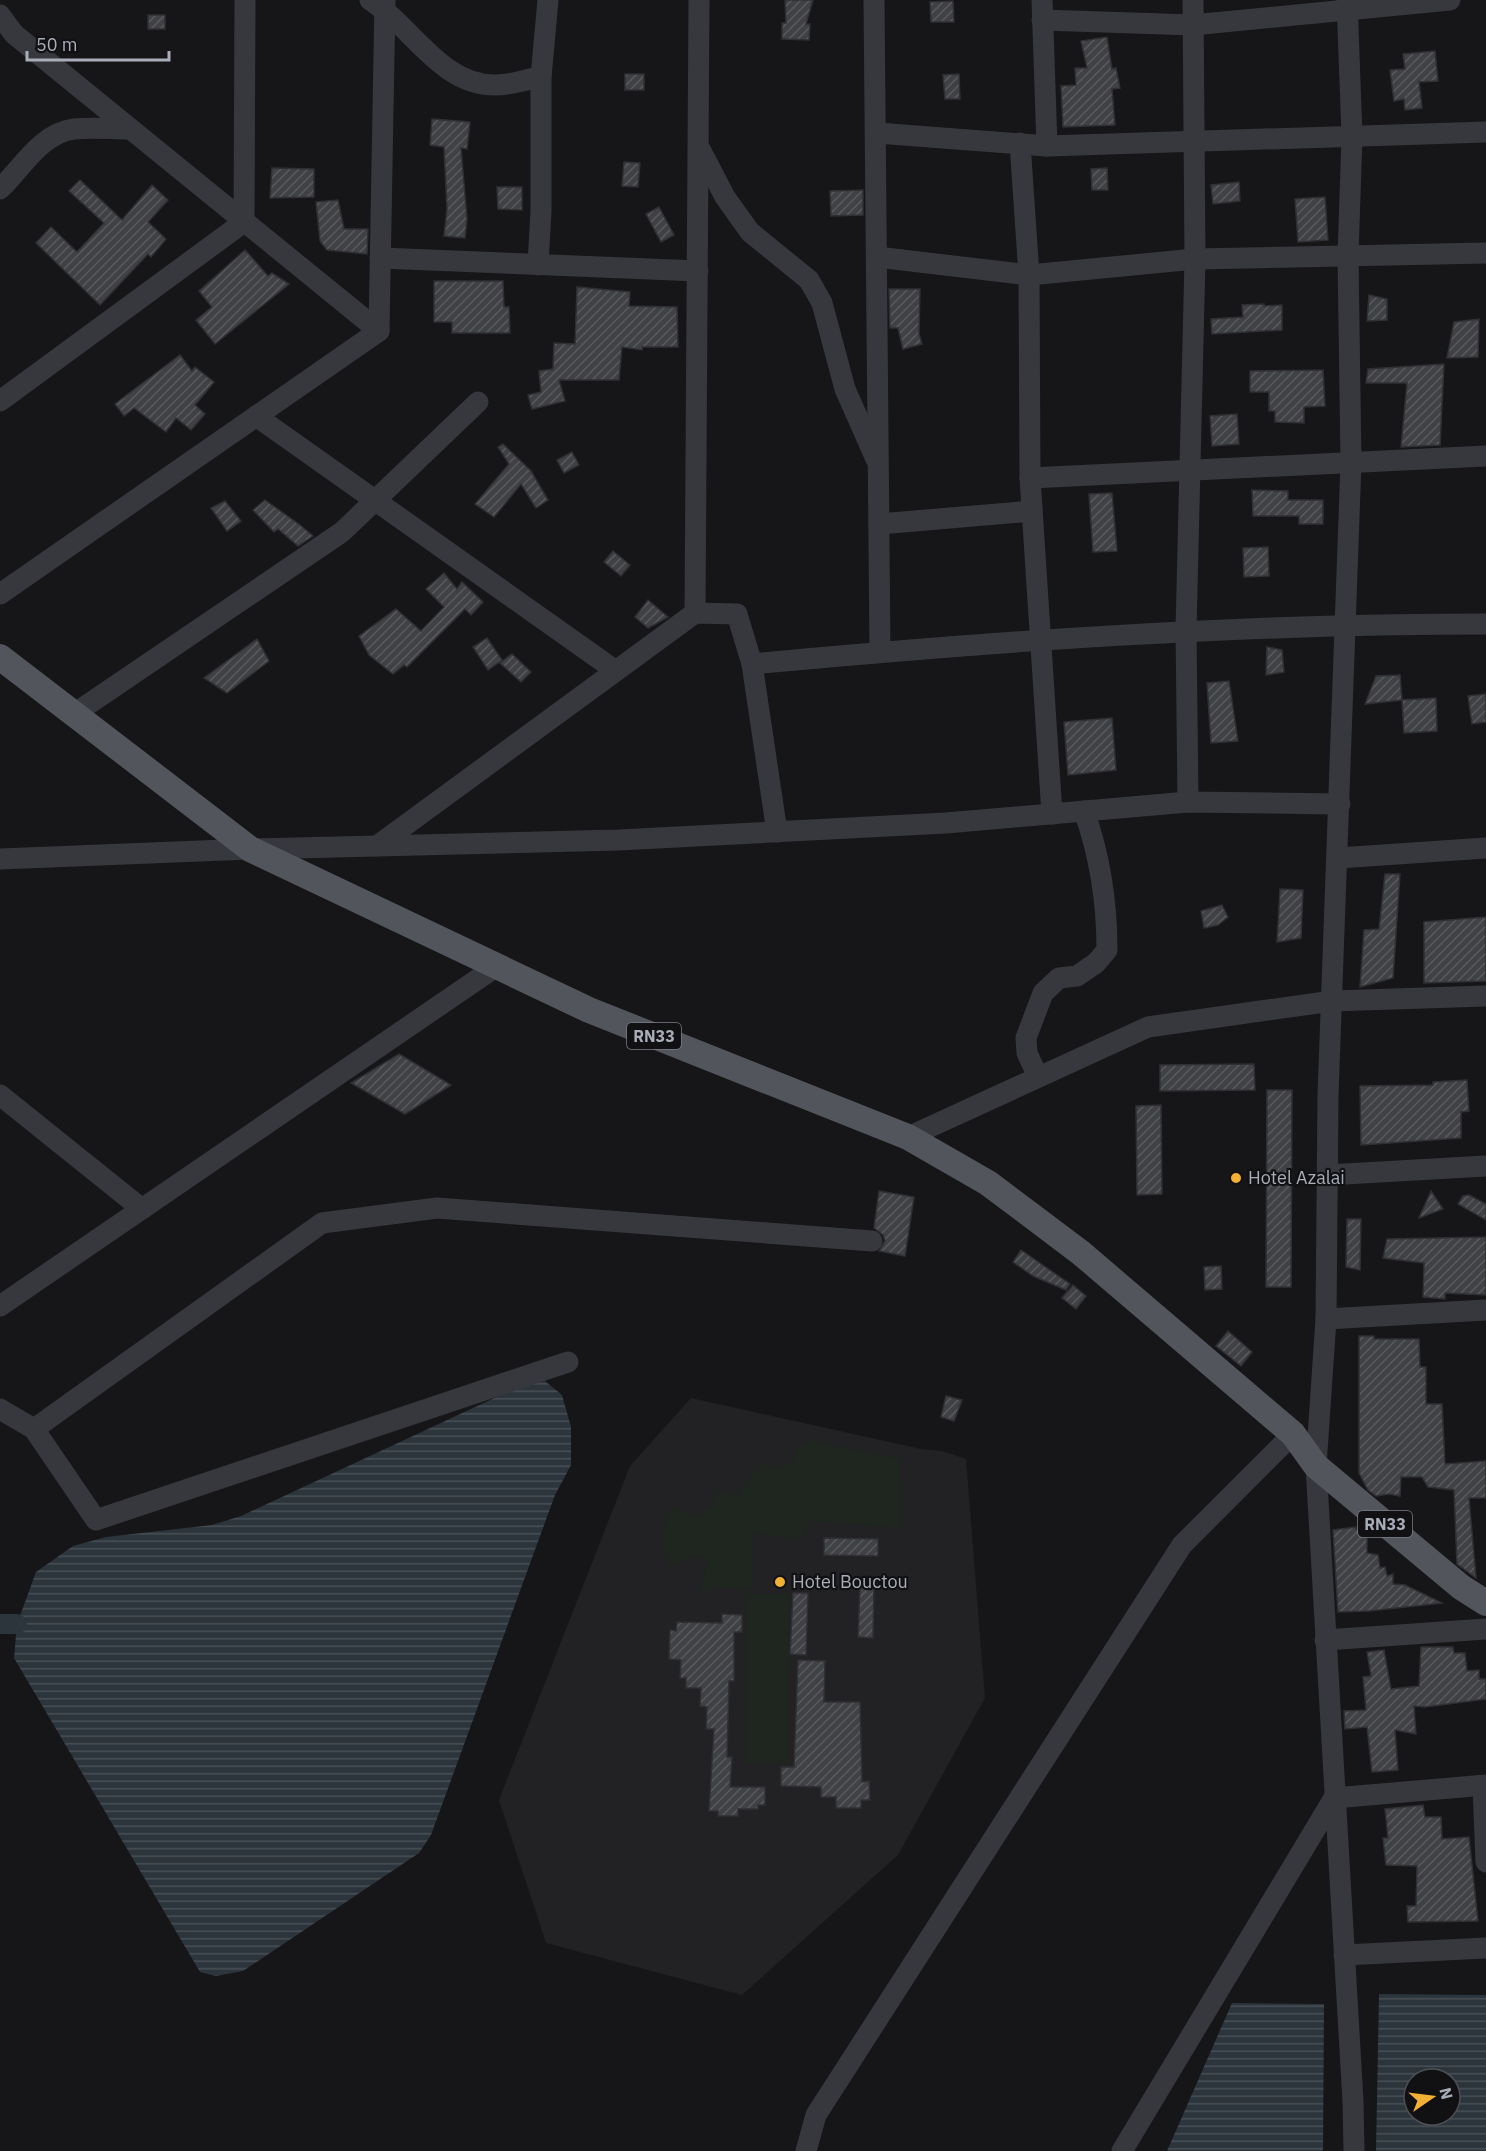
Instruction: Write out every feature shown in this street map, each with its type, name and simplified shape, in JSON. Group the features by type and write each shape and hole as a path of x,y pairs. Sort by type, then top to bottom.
{"main road":[{"name":"RN33","path":"0,657 250,849 589,1010 908,1137 988,1183 1081,1253 1293,1434 1316,1466 1461,1587 1486,1603"}],"street":[{"path":"244,222 245,0"},
{"path":"538,265 541,211 542,77 548,0"},
{"path":"695,613 699,0"},
{"path":"874,0 880,652"},
{"path":"1188,802 1186,630 1196,259 1193,0"},
{"path":"1047,146 1042,10 1193,25 1347,4 1450,0"},
{"path":"379,331 380,3"},
{"path":"380,3 442,66 465,80 496,85 542,77"},
{"path":"1347,4 1352,135 1348,256 1351,462 1332,1001 1326,1319 1316,1466 1354,2151"},
{"path":"0,15 14,34 379,331"},
{"path":"0,189 35,150 54,135 74,129 130,129"},
{"path":"877,132 1047,146 1486,132"},
{"path":"1020,143 1029,275 1030,478 1053,814"},
{"path":"699,146 725,197 750,232 810,280 822,303 845,389 878,464"},
{"path":"0,401 244,222"},
{"path":"878,257 1029,275 1196,259 1486,253"},
{"path":"380,258 698,272"},
{"path":"0,594 379,331"},
{"path":"74,714 342,532 478,402"},
{"path":"256,416 616,671"},
{"path":"1030,478 1486,456"},
{"path":"879,524 1032,511"},
{"path":"377,846 695,613 737,614 752,664 777,832"},
{"path":"752,664 1042,639 1186,630 1344,624 1486,624"},
{"path":"0,859 250,849 619,840 946,823 1188,802 1340,804"},
{"path":"1038,1077 1027,1053 1026,1038 1042,993 1059,978 1077,976 1096,963 1107,950 1102,875 1096,843 1084,811"},
{"path":"1338,858 1486,848"},
{"path":"0,1306 497,966"},
{"path":"908,1137 1148,1027 1332,1001 1486,996"},
{"path":"0,1095 141,1209"},
{"path":"1327,1175 1486,1166"},
{"path":"34,1430 322,1223 437,1208 872,1241"},
{"path":"1326,1319 1486,1310"},
{"path":"0,1409 34,1430 96,1520 568,1362"},
{"path":"806,2151 816,2115 1182,1545 1293,1434"},
{"path":"1325,1640 1486,1629"},
{"path":"1334,1798 1485,1785 1486,1862"},
{"path":"1122,2151 1334,1798"},
{"path":"1344,1955 1486,1948"}],"shaded area":[{"path":"545,1381 562,1395 571,1427 571,1465 555,1495 431,1835 419,1853 243,1971 216,1976 200,1972 14,1658 17,1624 36,1572 73,1546 106,1537 212,1525 241,1516 514,1389"},
{"name":"Hotel Bouctou","path":"691,1398 921,1449 942,1451 966,1459 985,1698 898,1855 742,1995 546,1943 499,1800 630,1466"},
{"path":"809,1440 900,1459 902,1528 810,1521 803,1539 753,1533 751,1590 718,1587 700,1595 708,1562 700,1554 671,1566 667,1559 663,1536 671,1507 697,1518 712,1505 716,1491 738,1495 762,1463 779,1470 793,1462 797,1449"},
{"path":"746,1594 789,1594 789,1763 746,1763"},
{"path":"1379,1994 1486,1995 1486,2151 1376,2151"},
{"path":"1232,2003 1324,2004 1323,2151 1167,2151"}],"building":[{"path":"785,0 813,0 806,24 810,24 809,40 782,39 782,23 786,23"},
{"path":"953,1 954,22 931,22 930,2"},
{"path":"148,15 165,15 165,29 148,29"},
{"path":"1107,37 1112,69 1116,68 1120,88 1112,89 1115,125 1063,127 1061,86 1076,85 1075,68 1087,68 1081,41"},
{"path":"1435,51 1438,81 1419,82 1422,108 1405,110 1404,99 1394,101 1390,70 1405,69 1403,54"},
{"path":"625,74 644,74 644,90 625,90"},
{"path":"959,74 960,99 945,99 943,75"},
{"path":"432,119 470,122 467,149 461,148 467,219 465,238 444,236 447,209 444,147 430,145"},
{"path":"624,162 640,163 638,187 622,186"},
{"path":"272,168 314,169 314,197 270,198"},
{"path":"1107,168 1108,190 1092,190 1091,169"},
{"path":"80,180 122,220 152,185 168,200 148,222 166,239 151,257 148,254 100,305 36,243 51,227 77,252 104,223 69,191"},
{"path":"1239,182 1240,201 1213,204 1211,185"},
{"path":"497,187 522,187 522,210 498,209"},
{"path":"863,190 863,215 831,216 830,191"},
{"path":"1325,197 1328,240 1298,242 1295,199"},
{"path":"338,200 344,229 368,229 367,254 327,250 320,241 316,202"},
{"path":"659,207 674,235 661,242 646,214"},
{"path":"245,250 268,276 272,273 289,284 215,344 196,320 212,307 199,291"},
{"path":"434,281 503,281 504,307 509,307 510,333 452,333 452,322 434,322"},
{"path":"577,287 630,292 629,306 677,307 678,347 642,347 642,350 622,347 619,380 559,380 565,401 532,409 528,395 541,392 539,371 553,369 554,343 575,344"},
{"path":"889,289 920,289 919,334 922,344 903,349 898,328 890,328"},
{"path":"1369,295 1387,299 1387,320 1367,321"},
{"path":"1264,304 1264,306 1282,305 1282,330 1212,334 1211,319 1243,317 1242,305"},
{"path":"1479,319 1478,357 1447,358 1454,322"},
{"path":"180,355 192,371 195,367 214,382 195,405 205,414 191,430 176,418 166,432 134,408 124,416 115,404"},
{"path":"1444,364 1440,445 1401,447 1407,383 1366,383 1368,369"},
{"path":"1323,370 1325,406 1304,407 1304,423 1275,422 1275,411 1269,411 1269,392 1250,392 1250,371"},
{"path":"1237,414 1239,444 1212,446 1210,416"},
{"path":"503,444 531,471 548,500 536,508 521,484 494,517 475,504 509,464 498,447"},
{"path":"572,452 579,465 564,473 557,460"},
{"path":"1252,490 1288,491 1288,500 1323,500 1323,524 1299,524 1299,516 1253,516"},
{"path":"1112,493 1117,551 1093,552 1089,494"},
{"path":"265,500 313,536 298,546 278,529 274,532 253,510"},
{"path":"225,501 241,521 227,531 211,508"},
{"path":"1268,547 1269,576 1244,577 1243,548"},
{"path":"613,551 630,565 621,576 604,562"},
{"path":"444,573 457,589 462,582 483,602 471,615 465,609 407,667 404,665 393,674 369,655 359,636 396,609 421,631 444,607 426,589"},
{"path":"648,600 668,617 648,628 635,617"},
{"path":"487,638 502,660 488,670 473,647"},
{"path":"257,639 269,661 227,693 204,678"},
{"path":"1267,647 1282,650 1284,672 1266,675"},
{"path":"512,654 531,672 521,682 500,663"},
{"path":"1400,675 1402,700 1365,704 1376,676"},
{"path":"1229,681 1238,741 1211,743 1207,683"},
{"path":"1486,694 1486,722 1472,724 1468,696"},
{"path":"1436,698 1437,731 1404,733 1402,700"},
{"path":"1112,718 1116,770 1068,775 1064,722"},
{"path":"1385,874 1400,874 1393,978 1360,987 1364,930 1379,929"},
{"path":"1280,889 1303,890 1301,938 1277,942"},
{"path":"1222,905 1228,917 1218,925 1204,928 1201,911"},
{"path":"1486,917 1486,981 1424,983 1424,922"},
{"path":"399,1054 451,1085 405,1114 351,1083"},
{"path":"1254,1064 1255,1090 1160,1091 1160,1065"},
{"path":"1467,1080 1469,1111 1461,1112 1461,1138 1361,1145 1360,1086 1433,1085 1433,1082"},
{"path":"1267,1090 1292,1090 1291,1287 1266,1287"},
{"path":"1161,1105 1162,1194 1137,1195 1136,1106"},
{"path":"879,1191 914,1197 905,1256 879,1251 885,1241 883,1235 874,1228"},
{"path":"1431,1191 1443,1209 1419,1218"},
{"path":"1469,1195 1486,1204 1486,1220 1458,1204 1463,1196"},
{"path":"1347,1219 1361,1219 1360,1270 1346,1267"},
{"path":"1486,1237 1486,1295 1445,1293 1445,1299 1423,1297 1424,1263 1383,1258 1387,1239"},
{"path":"1021,1250 1070,1284 1066,1290 1033,1276 1013,1262"},
{"path":"1221,1266 1222,1289 1205,1290 1204,1267"},
{"path":"1073,1285 1086,1296 1076,1309 1062,1298"},
{"path":"1228,1331 1252,1352 1241,1366 1216,1346"},
{"path":"1359,1336 1374,1336 1374,1339 1419,1339 1420,1367 1426,1367 1426,1404 1442,1404 1445,1464 1486,1461 1486,1498 1469,1498 1476,1578 1457,1564 1454,1490 1428,1487 1422,1477 1401,1477 1400,1496 1389,1494 1376,1496 1368,1490 1359,1473"},
{"path":"946,1396 962,1400 954,1421 941,1417"},
{"path":"1356,1527 1356,1529 1367,1531 1367,1553 1378,1555 1380,1568 1385,1567 1387,1576 1393,1574 1393,1584 1405,1585 1442,1603 1338,1612 1333,1530"},
{"path":"824,1538 878,1539 878,1556 824,1555"},
{"path":"860,1585 874,1585 873,1638 858,1637"},
{"path":"793,1593 808,1593 806,1655 790,1654"},
{"path":"722,1614 742,1615 742,1632 734,1632 734,1681 729,1681 727,1757 732,1757 730,1787 765,1787 765,1805 758,1805 758,1809 738,1809 738,1816 718,1816 718,1811 709,1811 714,1729 706,1729 707,1707 700,1706 701,1688 686,1688 686,1678 680,1678 681,1660 669,1659 670,1630 676,1631 677,1622 722,1623"},
{"path":"1421,1647 1453,1647 1454,1653 1465,1653 1467,1671 1479,1670 1479,1679 1486,1679 1486,1699 1425,1707 1414,1706 1416,1734 1395,1730 1398,1770 1372,1772 1367,1727 1345,1729 1344,1711 1366,1710 1363,1677 1371,1676 1367,1652 1384,1650 1391,1689 1419,1686"},
{"path":"798,1660 825,1661 824,1702 860,1702 862,1782 869,1781 870,1800 861,1800 861,1808 836,1808 836,1797 821,1797 821,1787 781,1786 781,1767 794,1767"},
{"path":"1423,1805 1425,1817 1441,1817 1442,1839 1469,1837 1478,1921 1408,1922 1407,1906 1416,1906 1417,1866 1386,1865 1383,1838 1388,1838 1385,1809"}],"waterway":[{"path":"0,1624 17,1624"}],"place":[{"name":"Hotel Azalai","path":"1236,1178"},
{"name":"Hotel Bouctou","path":"780,1582"}]}
